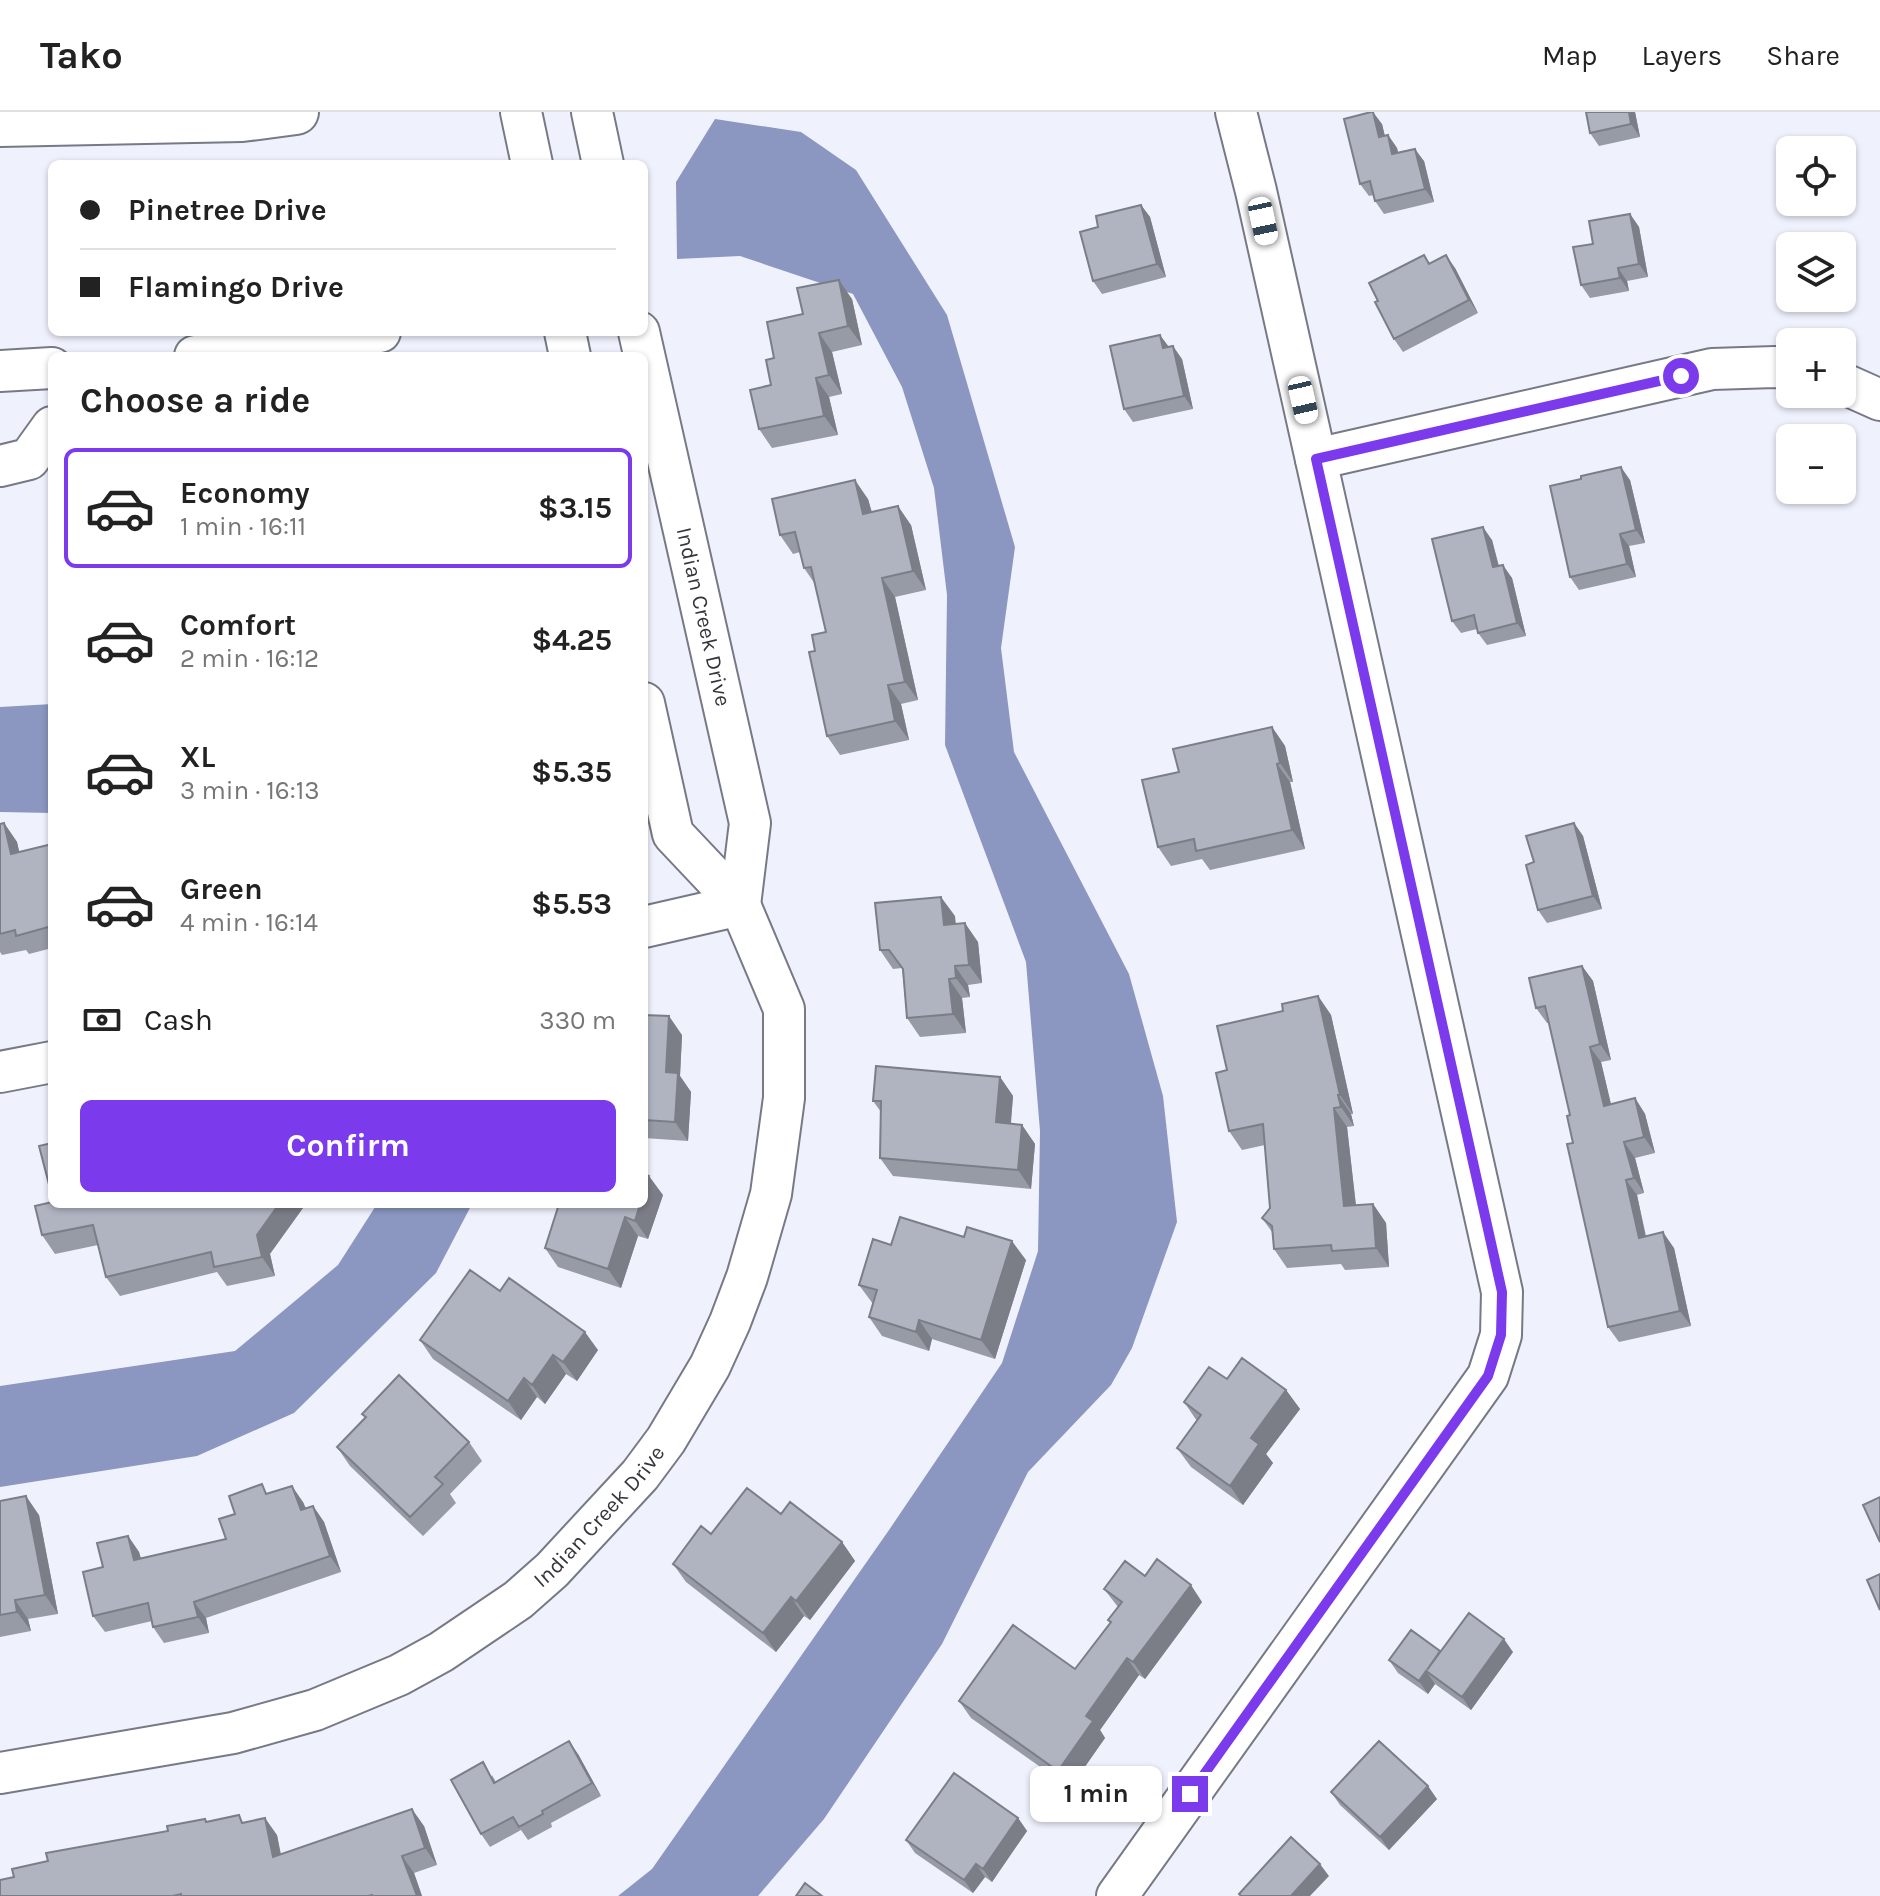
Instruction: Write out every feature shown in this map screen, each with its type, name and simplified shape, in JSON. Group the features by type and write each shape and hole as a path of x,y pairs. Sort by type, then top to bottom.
{"main road":[{"path":"0,124 242,119 296,112"}],"street":[{"path":"521,112 531,160"},
{"path":"592,112 602,160"},
{"path":"1117,1896 1488,1376 1501,1335 1502,1292 1236,112"},
{"path":"226,352 349,336"},
{"path":"1316,459 1712,369 1776,367"},
{"path":"0,371 48,368"},
{"name":"Indian Creek Drive","path":"648,372 750,823 740,905"},
{"path":"1856,389 1880,400"},
{"path":"0,466 29,459 48,433"},
{"name":"Indian Creek Drive","path":"0,1773 233,1733 315,1710 399,1675 441,1652 518,1600 582,1540 640,1475 666,1440 710,1366 747,1277 771,1194 784,1098 784,1009 740,905 673,834 648,721"},
{"path":"648,926 740,905"},
{"path":"0,1072 48,1063"}],"water":[{"path":"715,119 801,132 856,170 947,315 1015,547 1001,648 1014,752 1129,974 1163,1096 1177,1222 1132,1348 1111,1385 1028,1472 942,1644 824,1819 758,1896 618,1896 652,1869 1002,1363 1038,1251 1040,1131 1026,962 945,745 947,595 934,488 902,387 853,294 740,256 677,259 676,182"},
{"path":"48,704 48,813 0,812 0,707"},
{"path":"374,1208 470,1208 436,1273 294,1413 197,1456 0,1487 0,1386 235,1351 338,1265"}],"building":[{"path":"1373,112 1379,137 1388,135 1392,154 1415,149 1425,189 1375,201 1370,181 1360,184 1344,119"},
{"path":"1586,112 1629,112 1631,124 1590,133"},
{"path":"1141,205 1157,264 1093,281 1080,232 1098,227 1096,216"},
{"path":"1630,214 1639,264 1618,268 1620,278 1581,285 1573,247 1593,244 1589,221"},
{"path":"1424,255 1429,264 1446,255 1469,300 1394,339 1369,283"},
{"path":"839,280 848,326 819,333 829,375 816,378 824,416 759,429 750,390 771,385 766,360 774,358 767,322 803,314 797,288"},
{"path":"1160,335 1163,348 1173,346 1184,396 1124,409 1110,346"},
{"path":"1621,467 1636,530 1620,534 1627,564 1570,577 1550,486"},
{"path":"855,480 863,514 898,506 913,571 882,578 905,682 888,685 895,721 827,736 809,652 815,651 812,635 826,632 811,567 804,568 795,532 780,535 772,499"},
{"path":"1483,527 1493,567 1503,565 1517,623 1478,633 1474,615 1452,621 1432,539"},
{"path":"1272,727 1292,830 1196,851 1194,839 1158,847 1142,780 1179,772 1173,749"},
{"path":"4,823 11,854 48,845 48,927 16,936 15,930 0,934 0,824"},
{"path":"1574,823 1593,896 1538,910 1526,865 1534,862 1526,836"},
{"path":"941,897 944,925 965,923 969,965 955,966 956,978 949,979 953,1014 907,1018 903,969 889,950 880,950 875,903"},
{"path":"1582,966 1600,1044 1590,1047 1604,1106 1635,1098 1644,1137 1624,1142 1634,1178 1626,1180 1639,1238 1663,1232 1680,1311 1608,1327 1567,1144 1573,1143 1567,1116 1570,1115 1545,1006 1536,1008 1529,978"},
{"path":"1318,996 1340,1095 1341,1107 1334,1108 1344,1206 1373,1204 1376,1248 1332,1251 1331,1245 1274,1249 1272,1226 1262,1218 1270,1208 1263,1124 1229,1131 1216,1073 1227,1070 1217,1026 1283,1011 1282,1004"},
{"path":"648,1015 669,1016 666,1072 678,1073 675,1122 648,1120"},
{"path":"876,1066 1000,1077 996,1122 1022,1125 1018,1170 880,1158 881,1101 873,1101"},
{"path":"48,1144 48,1181 39,1146"},
{"path":"48,1203 48,1208 276,1208 257,1235 262,1257 214,1267 211,1252 106,1277 93,1225 42,1235 35,1206"},
{"path":"558,1208 639,1208 635,1221 625,1217 608,1269 545,1248"},
{"path":"900,1217 964,1237 967,1227 1012,1241 981,1340 919,1320 916,1332 869,1317 877,1290 859,1285 873,1239 891,1245"},
{"path":"470,1270 500,1291 509,1278 585,1332 563,1362 553,1355 532,1385 524,1378 508,1401 420,1340"},
{"path":"1242,1358 1286,1390 1251,1438 1259,1444 1230,1486 1177,1448 1201,1415 1184,1402 1209,1367 1227,1379"},
{"path":"399,1375 469,1442 435,1477 443,1484 410,1517 337,1447 366,1417 362,1414"},
{"path":"262,1484 266,1494 292,1486 301,1510 313,1506 330,1556 194,1602 198,1617 153,1627 148,1603 93,1616 83,1572 103,1567 97,1543 128,1536 134,1560 226,1539 219,1519 235,1514 229,1496"},
{"path":"747,1488 781,1514 790,1502 842,1542 796,1601 791,1597 763,1633 673,1564 701,1526 711,1534"},
{"path":"26,1496 45,1595 15,1600 17,1612 0,1615 0,1501"},
{"path":"1880,1497 1880,1542 1863,1505"},
{"path":"1157,1559 1191,1585 1133,1662 1127,1658 1086,1716 1093,1721 1058,1771 959,1701 1013,1625 1075,1669 1111,1622 1108,1620 1122,1602 1104,1589 1125,1561 1145,1576"},
{"path":"1880,1574 1880,1610 1867,1580"},
{"path":"1469,1613 1504,1639 1462,1697 1426,1671 1419,1681 1389,1660 1411,1630 1440,1651 1427,1670"},
{"path":"569,1741 592,1783 519,1827 513,1817 481,1834 451,1780 483,1762 494,1783"},
{"path":"1379,1741 1428,1786 1380,1837 1331,1792"},
{"path":"954,1773 1018,1818 983,1869 976,1864 964,1880 906,1840"},
{"path":"412,1809 425,1848 402,1856 417,1896 0,1896 0,1880 14,1877 12,1869 48,1861 46,1853 168,1831 167,1826 239,1815 242,1823 265,1818 273,1857"},
{"path":"1291,1837 1320,1864 1291,1896 1241,1896 1239,1894"},
{"path":"805,1883 822,1896 796,1896"}],"route":[{"path":"1190,1794 1488,1376 1501,1335 1502,1292 1316,459 1681,376"}]}
